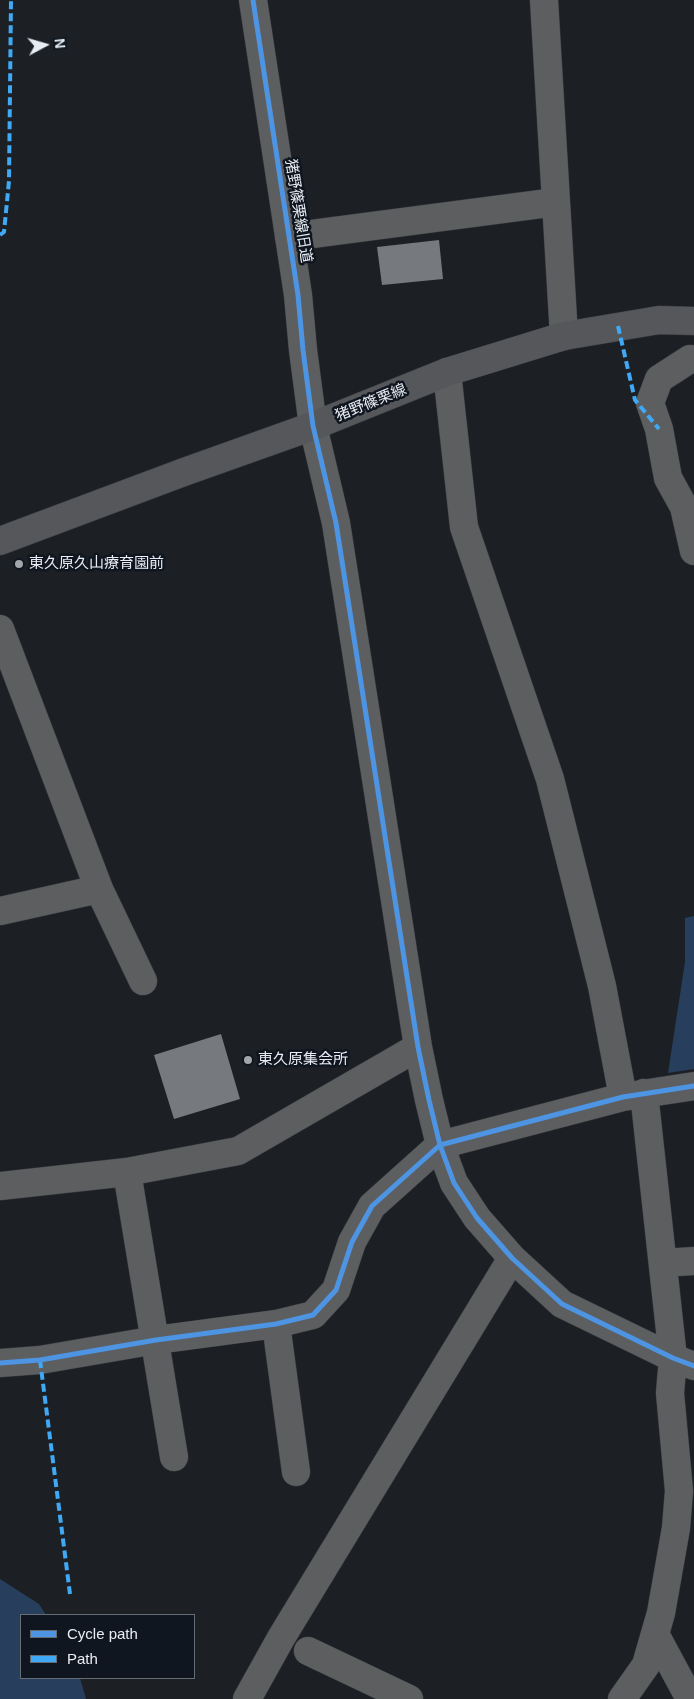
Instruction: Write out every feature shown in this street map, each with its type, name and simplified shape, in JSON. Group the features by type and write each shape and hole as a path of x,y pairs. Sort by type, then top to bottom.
{"main road":[{"name":"猪野篠栗線","path":"0,541 313,426 447,372 564,336 660,320 694,321"}],"street":[{"name":"猪野篠栗線旧道","path":"253,0 290,237 313,426 336,522 418,1047 440,1145 454,1183 477,1218 512,1258 562,1304 684,1362"},
{"path":"544,0 564,336"},
{"path":"290,237 556,202"},
{"path":"690,359 659,379 650,403 659,429 668,478 689,507 694,551"},
{"path":"447,372 464,527 550,779 602,986 634,1095 663,1263 684,1362 670,1393 679,1491 676,1528 661,1612 646,1665 622,1699"},
{"path":"0,629 9,677 98,890 143,981"},
{"path":"0,911 98,890"},
{"path":"0,1186 127,1172 238,1151 418,1047"},
{"path":"0,1363 40,1360 156,1340 276,1324 313,1314 336,1290 352,1242 372,1206 440,1145 634,1095 694,1086"},
{"path":"127,1172 174,1457"},
{"path":"247,1699 512,1258"},
{"path":"663,1263 694,1261"},
{"path":"276,1324 296,1472"},
{"path":"655,1634 690,1699"},
{"path":"308,1651 410,1699"}],"shaded area":[{"path":"694,916 694,1069 668,1073 685,962 685,918"},
{"path":"0,1579 39,1604 45,1614 20,1614 20,1679 80,1679 86,1699 0,1699"}],"building":[{"path":"439,240 443,279 382,285 377,247"},
{"path":"221,1034 240,1099 174,1119 154,1055"}],"marked path":[{"path":"0,235 4,232 9,181 11,0"},
{"path":"618,326 635,400 659,429"},
{"path":"40,1360 70,1594"}],"cycle path":[{"path":"253,0 298,295 313,426 336,523 418,1047 440,1145 454,1183 477,1218 512,1258 562,1304 673,1358 694,1366"},
{"path":"0,1363 40,1360 156,1340 276,1324 313,1315 336,1290 352,1242 372,1206 440,1145 623,1097 694,1086"}],"place":[{"name":"東久原久山療育園前","path":"19,564"},
{"name":"東久原集会所","path":"248,1060"}]}
